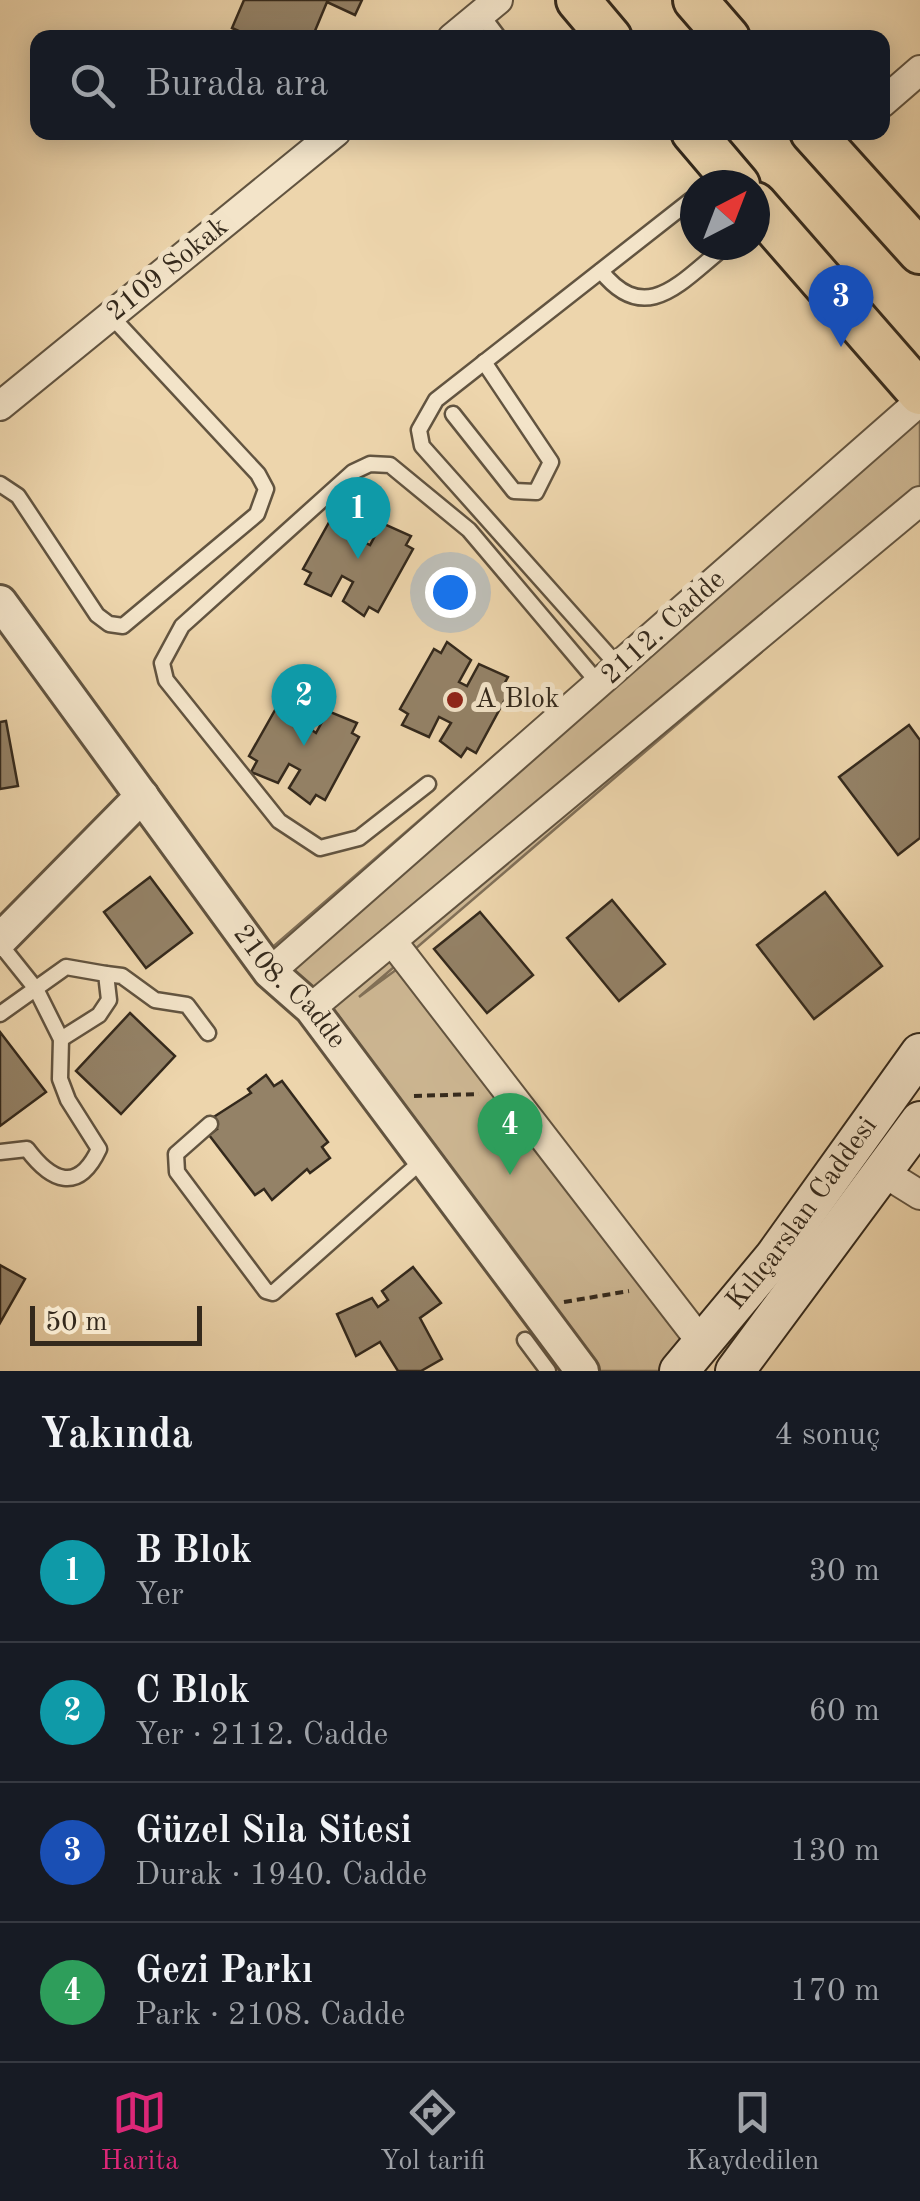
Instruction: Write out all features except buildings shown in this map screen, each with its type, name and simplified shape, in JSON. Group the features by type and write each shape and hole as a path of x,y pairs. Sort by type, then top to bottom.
{"main road":[{"path":"578,0 603,30"},
{"path":"696,0 721,30"},
{"path":"700,140 725,170"},
{"path":"831,140 920,252"},
{"path":"770,221 920,393"},
{"name":"Kılıçarslan Caddesi","path":"690,1357 774,1257 920,1053"},
{"name":"Kılıçarslan Caddesi","path":"735,1371 920,1121"}],"street":[{"path":"462,30 490,7"},
{"path":"890,96 920,70"},
{"name":"2109 Sokak","path":"0,406 326,140"},
{"name":"2112. Cadde","path":"270,972 920,401"},
{"path":"311,1008 920,501"},
{"name":"2108. Cadde","path":"0,602 270,972 311,1008 582,1371"},
{"path":"0,942 142,796"},
{"path":"392,941 658,1286 690,1357"},
{"path":"883,1172 920,1195"}],"lane":[{"path":"609,676 422,446 419,430 424,414 484,362 680,208"},
{"path":"601,271 616,290 626,295 637,300 658,298 708,260"},
{"path":"0,484 18,496 97,615 109,624 123,626 257,514 266,488 258,474 111,316"},
{"path":"453,414 514,492 536,492 550,462 484,362"},
{"path":"428,784 359,838 320,848 279,821 166,680 162,663 182,626 353,472 370,464 390,466 469,530 609,676"},
{"path":"0,942 36,989 61,1039 60,1078 68,1100 93,1133 99,1149 95,1157 65,1180 55,1178 27,1149 0,1152"},
{"path":"0,1014 66,967 122,976 155,1000 187,1006 208,1034"},
{"path":"61,1039 99,1015 109,1000 106,974"},
{"path":"210,1124 176,1154 177,1172 266,1291 273,1293 425,1159"},
{"path":"525,1340 548,1371"}],"path":[{"path":"379,1096 509,1094"},
{"path":"535,1308 658,1286"}],"shaded area":[{"path":"909,397 920,409 920,516 359,997 404,964 691,1335 662,1371 592,1371 338,1015 260,958"}],"place":[{"name":"Güzel Sıla Sitesi","path":"841,347"},
{"name":"B Blok","path":"358,559"},
{"name":"A Blok","path":"455,700"},
{"name":"C Blok","path":"304,746"},
{"name":"Gezi Parkı","path":"510,1175"}]}
